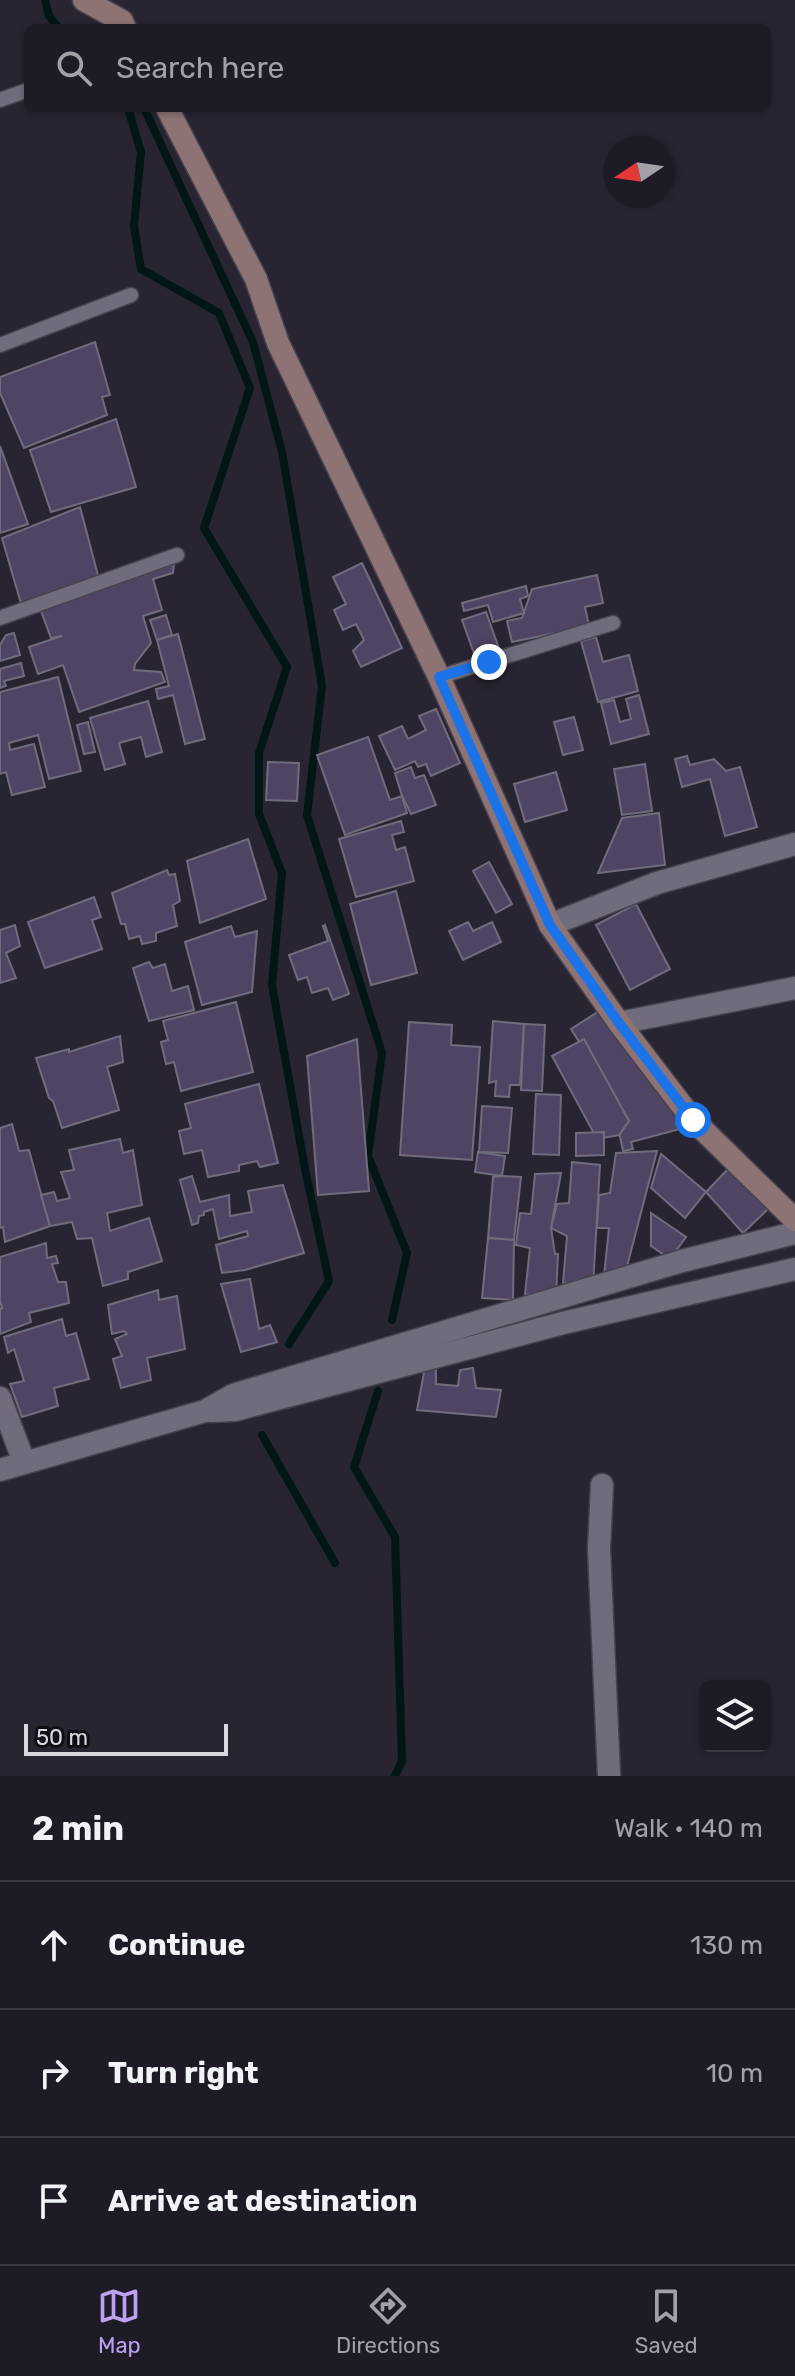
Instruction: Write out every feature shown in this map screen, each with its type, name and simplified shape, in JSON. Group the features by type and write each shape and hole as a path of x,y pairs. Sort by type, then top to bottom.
{"main road":[{"path":"84,0 119,16"},
{"path":"169,112 256,279 278,343 439,677 550,925 693,1120 795,1220"}],"street":[{"path":"550,925 657,883 795,844"},
{"path":"619,1023 795,988"},
{"path":"205,1411 248,1390 682,1261 795,1233"},
{"path":"0,1470 205,1411 235,1410 563,1323 795,1269"},
{"path":"0,1398 24,1462"},
{"path":"602,1485 599,1549 609,1776"}],"lane":[{"path":"0,100 24,91"},
{"path":"0,345 131,295"},
{"path":"0,618 177,555"},
{"path":"439,677 613,623"}],"building":[{"path":"95,342 110,395 102,397 107,415 24,448 0,393 0,377"},
{"path":"116,419 136,487 51,512 30,450"},
{"path":"0,446 28,524 0,533"},
{"path":"80,507 99,579 22,607 2,538"},
{"path":"362,563 402,648 361,667 353,651 364,640 356,624 343,630 334,610 346,604 333,577"},
{"path":"174,564 173,573 153,579 162,610 143,616 151,643 134,670 161,672 165,682 79,712 63,665 38,674 29,647 62,636 51,638 41,611"},
{"path":"597,575 603,603 585,607 589,626 512,642 507,621 522,618 532,589"},
{"path":"526,586 528,596 520,599 524,613 493,622 488,605 464,611 462,603"},
{"path":"486,612 500,651 476,659 462,620"},
{"path":"166,615 172,635 157,640 150,620"},
{"path":"14,633 20,655 0,661 0,645 6,635"},
{"path":"178,634 205,739 185,744 173,695 158,699 156,689 169,686 157,640"},
{"path":"596,637 603,662 629,655 638,691 598,702 581,641"},
{"path":"21,663 24,676 4,681 6,686 0,688 0,669"},
{"path":"58,677 81,771 49,779 38,735 9,743 10,750 34,744 45,787 12,795 6,772 0,774 0,692"},
{"path":"639,695 649,734 611,744 601,703 614,700 620,722 631,719 626,699"},
{"path":"148,701 162,752 146,757 141,737 119,743 125,764 105,770 90,718"},
{"path":"436,709 460,763 431,776 426,764 418,767 415,761 395,770 379,736 402,726 408,739 426,730 419,716"},
{"path":"574,717 583,750 563,755 554,722"},
{"path":"88,722 95,752 84,754 77,725"},
{"path":"368,737 390,800 402,796 407,813 345,835 317,755"},
{"path":"687,756 690,765 714,759 726,771 740,767 757,827 725,836 710,779 682,787 675,759"},
{"path":"268,762 299,763 297,801 266,800"},
{"path":"645,764 652,811 622,815 614,769"},
{"path":"411,767 415,778 424,775 436,805 411,814 395,773"},
{"path":"556,772 567,810 525,822 514,784"},
{"path":"659,813 665,865 598,873 622,818"},
{"path":"401,821 404,832 392,835 396,850 405,847 414,881 356,897 339,839"},
{"path":"248,839 266,899 200,923 187,861"},
{"path":"489,862 512,904 496,913 473,871"},
{"path":"167,870 169,875 175,874 180,901 173,905 177,926 156,933 156,941 142,944 140,936 129,939 112,893"},
{"path":"396,891 417,973 371,985 350,904"},
{"path":"94,897 101,917 92,920 102,949 45,968 28,922"},
{"path":"636,904 670,969 630,990 596,925"},
{"path":"468,922 473,931 492,922 501,942 463,960 449,931"},
{"path":"15,925 20,946 6,953 16,978 0,983 0,930"},
{"path":"325,925 349,994 333,1000 328,988 312,993 307,977 298,980 289,955 328,941"},
{"path":"231,926 235,937 257,931 252,992 202,1005 185,942"},
{"path":"149,962 153,968 165,964 172,991 188,986 194,1010 149,1021 133,968"},
{"path":"236,1002 253,1072 181,1091 174,1062 166,1064 161,1042 168,1040 163,1021"},
{"path":"607,1006 684,1128 631,1142 633,1149 623,1151 618,1127 629,1121 571,1029"},
{"path":"493,1021 524,1024 520,1085 510,1085 509,1097 495,1096 496,1081 489,1083"},
{"path":"409,1022 452,1025 451,1045 480,1047 472,1160 400,1155"},
{"path":"524,1024 545,1025 542,1091 521,1090"},
{"path":"120,1036 123,1062 107,1067 119,1110 62,1128 36,1058 69,1049 69,1052"},
{"path":"357,1039 369,1191 318,1195 307,1056"},
{"path":"584,1039 629,1121 619,1135 597,1139 552,1056"},
{"path":"259,1084 278,1163 260,1167 257,1161 239,1165 239,1171 208,1177 202,1150 184,1154 179,1131 191,1128 185,1104"},
{"path":"536,1094 561,1095 559,1155 533,1154"},
{"path":"482,1106 512,1108 508,1153 479,1152"},
{"path":"12,1124 19,1151 29,1150 50,1226 5,1242 3,1227 0,1228 0,1128"},
{"path":"604,1132 604,1155 576,1156 576,1133"},
{"path":"120,1139 123,1153 133,1150 142,1205 107,1213 110,1231 149,1218 162,1261 128,1272 128,1279 103,1286 92,1238 77,1239 72,1222 50,1226 41,1195 54,1192 57,1201 70,1198 61,1172 74,1170 69,1150"},
{"path":"657,1151 624,1278 604,1276 609,1228 597,1228 599,1195 610,1193 616,1153"},
{"path":"478,1152 505,1156 502,1176 475,1172"},
{"path":"661,1154 706,1192 685,1218 651,1188"},
{"path":"572,1162 600,1165 593,1286 563,1283 567,1236 551,1228 557,1204 569,1203"},
{"path":"728,1169 768,1209 743,1233 706,1192"},
{"path":"561,1173 551,1228 555,1254 558,1254 556,1297 525,1294 530,1248 516,1245 520,1213 531,1214 535,1174"},
{"path":"192,1176 200,1202 229,1195 230,1216 252,1212 248,1191 283,1185 304,1253 245,1270 222,1273 216,1245 248,1236 247,1231 219,1239 213,1209 204,1212 199,1216 198,1223 192,1225 180,1180"},
{"path":"493,1177 521,1177 514,1240 488,1238"},
{"path":"651,1213 686,1237 670,1259 651,1246"},
{"path":"488,1238 514,1240 513,1300 482,1298"},
{"path":"46,1243 47,1258 56,1256 58,1263 52,1264 58,1282 66,1282 69,1303 29,1313 31,1322 0,1334 0,1257"},
{"path":"250,1279 259,1329 270,1325 277,1342 241,1352 221,1284"},
{"path":"158,1290 159,1300 177,1296 185,1349 147,1358 151,1380 121,1388 113,1359 122,1356 115,1339 127,1334 124,1331 112,1334 108,1305"},
{"path":"62,1319 66,1336 76,1333 89,1379 54,1388 58,1406 22,1417 10,1384 24,1381 14,1349 8,1353 4,1337"},
{"path":"425,1367 436,1367 436,1384 458,1386 460,1370 473,1368 476,1388 501,1390 496,1417 417,1410"}],"waterway":[{"path":"45,0 49,16 56,24"},
{"path":"129,112 141,152 134,226 141,269 219,313 250,388 204,528 287,667 259,753 259,814 282,873 272,985 329,1281 289,1344"},
{"path":"146,112 253,342 282,452 322,686 307,815 382,1053 368,1156 407,1253 392,1320"},
{"path":"378,1391 354,1467 395,1537 402,1761 395,1776"},
{"path":"262,1435 335,1563"}],"route":[{"path":"489,662 439,677 550,925 693,1120"}]}
